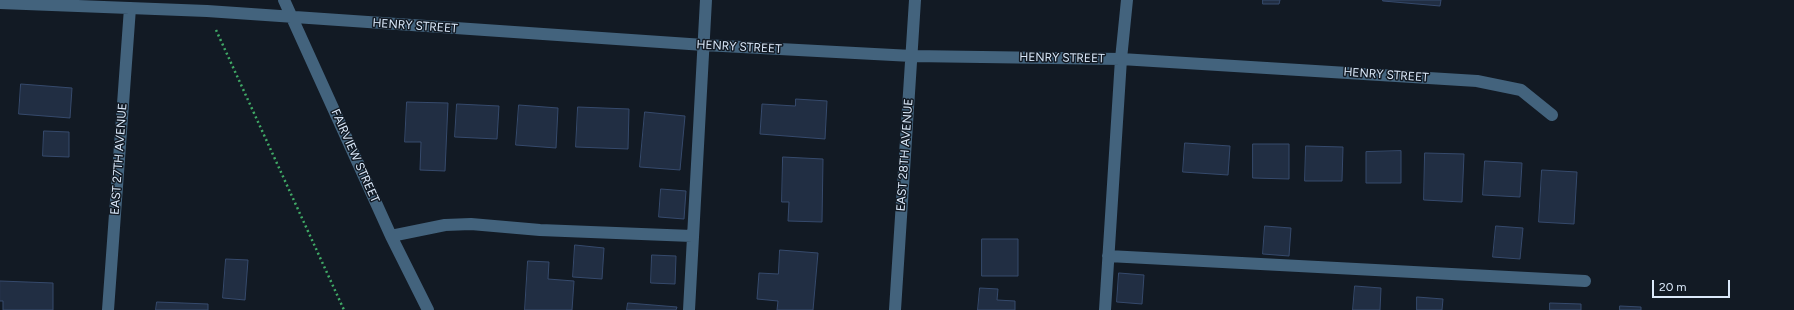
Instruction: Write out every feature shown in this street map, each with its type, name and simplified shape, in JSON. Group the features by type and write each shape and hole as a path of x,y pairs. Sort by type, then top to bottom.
{"street":[{"name":"FAIRVIEW STREET","path":"284,0 391,236 428,310"},
{"path":"689,310 706,0"},
{"name":"EAST 28TH AVENUE","path":"895,310 915,0"},
{"path":"1104,310 1121,59 1127,0"},
{"name":"HENRY STREET","path":"0,3 207,11 704,45 912,56 1121,59 1477,81 1521,90 1552,116"},
{"name":"EAST 27TH AVENUE","path":"108,310 130,8"},
{"path":"391,236 445,225 471,224 540,230 692,236"},
{"path":"1108,256 1585,281"}],"path":[{"path":"207,11 344,310"}],"building":[{"path":"1263,0 1280,0 1279,4 1263,4"},
{"path":"1383,0 1441,0 1440,6"},
{"path":"21,84 72,88 70,118 19,114"},
{"path":"796,99 827,101 825,139 760,134 762,104 795,106"},
{"path":"407,102 448,103 445,171 420,170 421,142 405,142"},
{"path":"457,104 499,106 497,139 455,137"},
{"path":"519,105 558,108 556,148 516,145"},
{"path":"578,107 629,109 628,149 576,147"},
{"path":"645,112 685,116 680,170 640,167"},
{"path":"44,131 69,132 69,157 43,156"},
{"path":"1185,143 1230,146 1228,175 1183,172"},
{"path":"1253,144 1289,144 1289,179 1253,178"},
{"path":"1306,146 1343,147 1342,181 1305,181"},
{"path":"1401,151 1401,183 1366,183 1366,152"},
{"path":"1425,153 1464,154 1462,202 1424,200"},
{"path":"783,157 823,159 822,222 788,221 789,202 782,202"},
{"path":"1485,161 1522,163 1520,197 1483,195"},
{"path":"1542,170 1577,172 1574,224 1539,222"},
{"path":"661,189 686,191 684,219 659,217"},
{"path":"1265,226 1291,228 1289,256 1263,254"},
{"path":"1496,226 1523,228 1520,259 1493,257"},
{"path":"982,239 1018,239 1018,276 982,276"},
{"path":"575,245 604,248 602,279 573,277"},
{"path":"780,250 818,253 813,310 777,310 778,301 757,299 759,273 778,274"},
{"path":"652,255 676,256 675,284 651,283"},
{"path":"226,259 248,260 245,300 223,298"},
{"path":"528,261 549,262 548,279 574,281 572,310 525,310"},
{"path":"1119,273 1144,275 1142,304 1117,302"},
{"path":"0,281 53,283 53,310 3,310 3,301 0,301"},
{"path":"1355,286 1381,288 1380,310 1353,310"},
{"path":"980,288 998,289 997,300 1015,301 1015,310 978,310"},
{"path":"1417,297 1443,299 1442,310 1417,310"},
{"path":"157,302 208,304 208,310 156,310"},
{"path":"628,303 677,307 676,310 627,310"},
{"path":"1550,303 1581,304 1581,310 1550,310"},
{"path":"1620,306 1641,307 1641,310 1620,310"}]}
